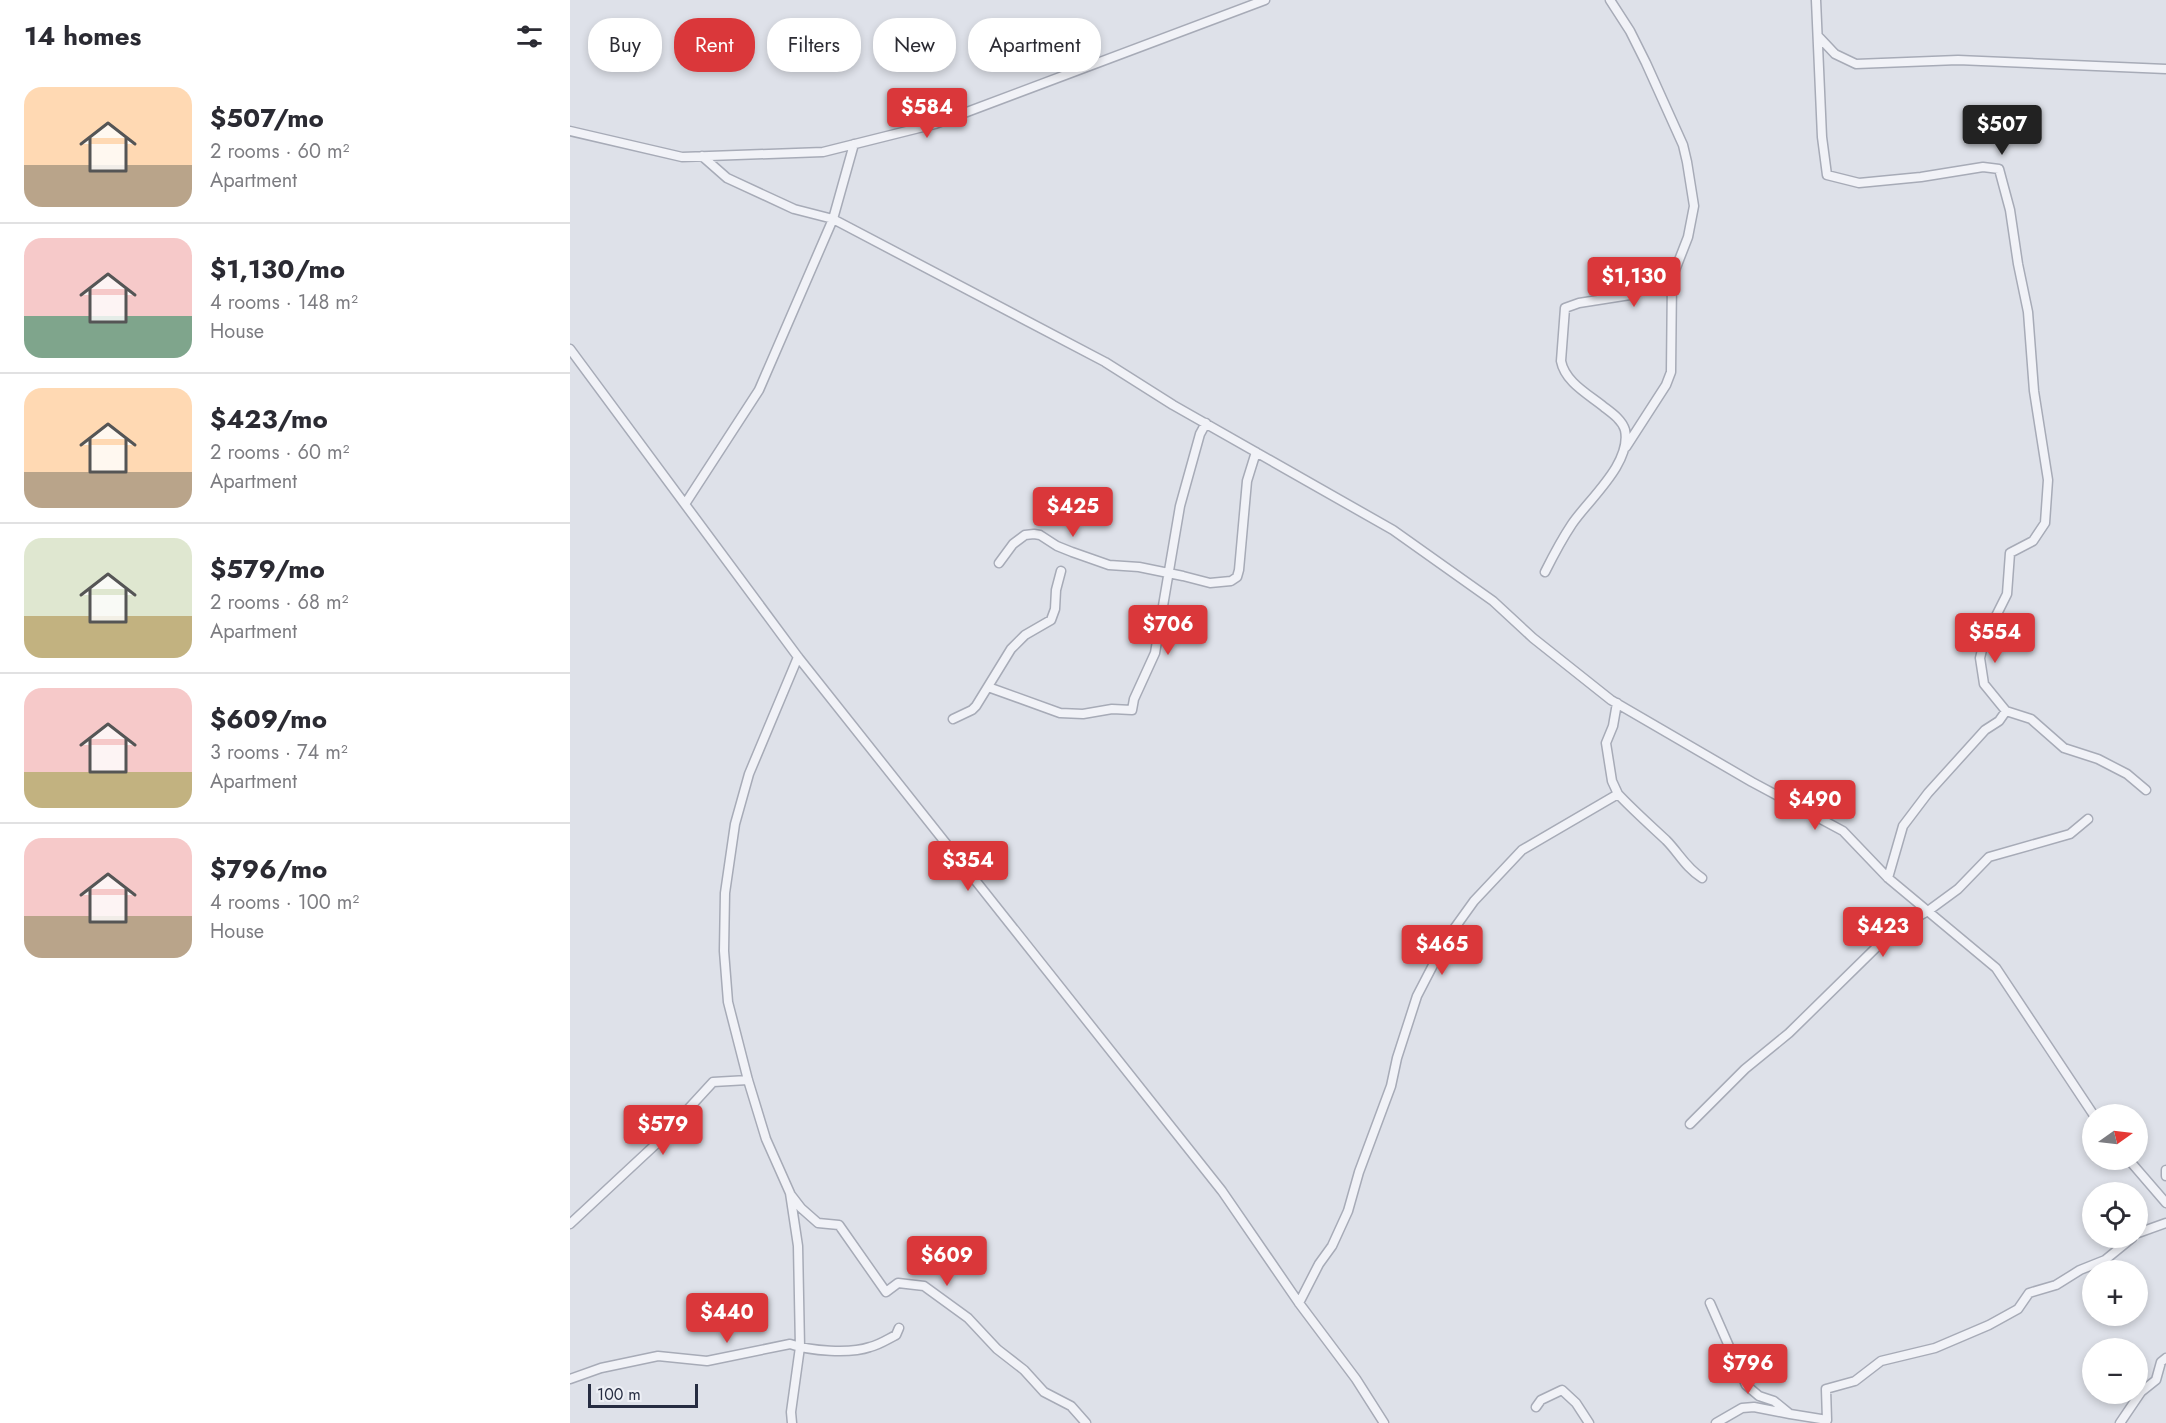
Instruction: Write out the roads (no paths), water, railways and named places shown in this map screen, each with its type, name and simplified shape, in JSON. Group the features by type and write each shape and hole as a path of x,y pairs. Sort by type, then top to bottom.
{"street":[{"path":"570,131 681,157 823,152 935,124 1265,0"},
{"path":"1545,572 1572,524 1616,467 1626,447 1666,385 1671,372 1672,278 1688,237 1694,206 1683,145 1630,31 1610,0"},
{"path":"1816,0 1822,137 1827,175 1859,183 1921,177 1983,167 1999,169 2005,189 2028,312 2034,391 2048,480 2045,523 2033,541 2010,553 2007,594 1985,638 1980,658 1984,684 2006,711 2031,719 2064,748 2098,759 2127,774 2146,790"},
{"path":"1818,36 1835,54 1856,64 1969,60 2166,69"},
{"path":"685,504 759,390 833,219 854,144"},
{"path":"702,156 727,178 794,209 833,219 1105,362 1173,405 1393,530 1493,601 1533,638 1617,703 1752,782 1843,831 1888,878 1996,968 2086,1104"},
{"path":"1626,447 1625,431 1617,416 1569,379 1562,369 1565,308 1579,303 1630,295 1672,278"},
{"path":"570,349 798,657 1222,1191 1299,1303 1356,1378 1384,1423"},
{"path":"988,687 1060,713 1083,714 1112,709 1132,710 1134,699 1155,653 1185,484 1200,434 1206,423"},
{"path":"999,563 1013,544 1025,536 1034,534 1040,535 1057,546 1109,565 1139,567 1209,584 1231,581 1237,577 1242,547 1247,481 1256,452"},
{"path":"952,719 972,710 1011,649 1025,635 1050,620 1055,609 1056,590 1061,571"},
{"path":"798,657 749,774 735,824 725,893 724,951 728,1002 766,1139 790,1193 801,1208 818,1223 839,1225 886,1292 898,1283 924,1286 968,1318 997,1349 1024,1370 1044,1392 1071,1406 1086,1423"},
{"path":"1617,703 1613,726 1606,743 1611,781 1618,794 1647,825 1667,842 1690,870 1702,878"},
{"path":"1888,878 1903,826 1935,785 1985,730 1999,721 2006,711"},
{"path":"1299,1303 1315,1271 1332,1246 1348,1212 1359,1172 1391,1086 1397,1058 1417,996 1446,940 1474,901 1522,850 1618,794"},
{"path":"1690,1124 1745,1069 1789,1033 1894,930 1928,911 1958,889 1989,857 2070,834 2088,819"},
{"path":"570,1224 656,1144 713,1082 748,1080"},
{"path":"2138,1170 2166,1203"},
{"path":"2166,1170 2166,1176"},
{"path":"790,1193 798,1245 800,1347 791,1412 792,1423"},
{"path":"2148,1229 2166,1223"},
{"path":"1716,1423 1742,1408 1754,1407 1827,1420 1826,1389 1848,1384 1881,1362 1935,1348 1989,1325 2018,1309 2029,1293 2056,1285 2080,1270 2106,1260 2120,1248"},
{"path":"1710,1303 1746,1385 1759,1396 1774,1401 1790,1414"},
{"path":"570,1379 601,1368 658,1356 707,1361 790,1344 831,1351 869,1348 896,1335 899,1328"},
{"path":"2120,1423 2141,1392 2156,1380 2161,1362 2166,1358"},
{"path":"1536,1407 1541,1400 1562,1390 1576,1403 1589,1423"}]}
